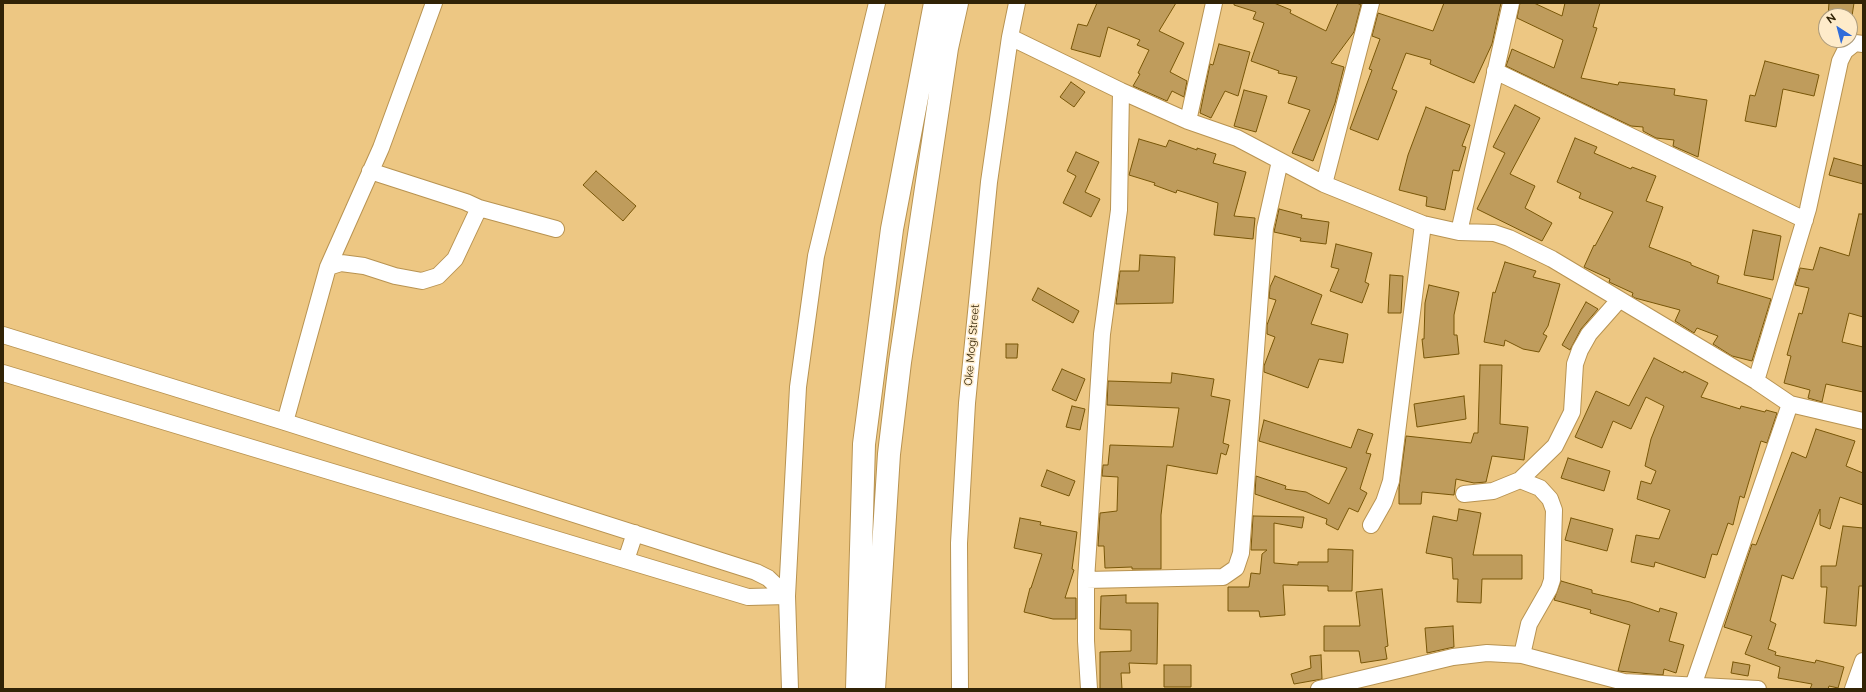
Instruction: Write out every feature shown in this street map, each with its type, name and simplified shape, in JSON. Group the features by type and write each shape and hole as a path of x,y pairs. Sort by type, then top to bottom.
{"highway":[{"path":"857,689 864,444 892,229 935,3"},
{"path":"874,689 889,454 900,362 947,48 957,3"}],"street":[{"path":"285,422 328,267 385,137 434,3"},
{"path":"790,689 787,596 798,387 816,256 877,3"},
{"name":"Oke Mogi Street","path":"960,689 959,543 967,403 989,182 1010,37 1017,3"},
{"path":"1188,121 1214,3"},
{"path":"1324,184 1371,3"},
{"path":"1459,232 1511,3"},
{"path":"1010,37 1121,91 1188,121 1237,138 1324,184 1423,224 1459,232 1494,233 1509,238 1552,259 1756,381 1790,404 1863,421"},
{"path":"1756,381 1805,220 1840,61 1845,51 1854,43 1863,44"},
{"path":"1495,71 1805,220"},
{"path":"1089,689 1086,641 1086,580 1102,334 1119,210 1121,91"},
{"path":"1086,580 1223,577 1236,568 1241,553 1265,228 1280,161"},
{"path":"370,171 466,202 479,208 556,229"},
{"path":"328,267 341,263 364,266 394,276 422,281 438,276 455,259 479,208"},
{"path":"1371,525 1384,502 1390,481 1423,224"},
{"path":"1464,494 1493,491 1520,480 1555,446 1572,412 1575,364 1580,350 1589,334 1619,300"},
{"path":"3,336 285,422 756,572 768,578 787,596"},
{"path":"3,373 748,597 787,596"},
{"path":"1693,686 1790,404"},
{"path":"1520,480 1540,488 1550,499 1554,510 1552,580 1549,589 1529,624 1522,655"},
{"path":"626,560 636,533"},
{"path":"1319,689 1453,657 1487,653 1522,655 1624,682 1758,689"},
{"path":"1853,689 1863,661"}],"building":[{"path":"1097,3 1176,3 1159,31 1184,43 1170,72 1187,81 1184,97 1172,91 1167,101 1133,86 1140,74 1138,73 1149,50 1137,45 1140,40 1108,27 1100,57 1071,49 1078,24 1087,26"},
{"path":"1234,3 1274,3 1291,10 1290,13 1326,31 1338,3 1357,3 1361,5 1354,32 1331,63 1344,67 1335,103 1313,161 1292,153 1310,110 1288,103 1297,77 1278,73 1279,71 1251,61 1264,23 1253,19 1256,12 1234,5"},
{"path":"1444,3 1501,3 1492,44 1474,83 1430,64 1431,60 1406,53 1392,89 1397,91 1378,140 1350,129 1372,70 1369,69 1380,39 1372,36 1378,13 1433,31"},
{"path":"1520,3 1534,3 1562,16 1565,3 1600,3 1593,27 1597,28 1581,78 1618,85 1619,82 1675,89 1674,95 1707,100 1698,157 1673,146 1674,140 1656,138 1643,131 1643,127 1631,126 1506,66 1512,49 1554,68 1563,40 1517,18"},
{"path":"1829,3 1854,3 1853,8 1829,8"},
{"path":"1219,44 1250,52 1238,96 1225,91 1211,118 1200,113 1210,64 1213,65"},
{"path":"1765,61 1819,75 1814,96 1783,89 1776,127 1745,121 1750,95 1755,96"},
{"path":"1071,82 1085,92 1074,107 1060,97"},
{"path":"1244,90 1267,96 1256,132 1234,126"},
{"path":"1515,105 1540,118 1510,174 1535,186 1525,208 1552,223 1542,241 1477,209 1505,153 1493,147"},
{"path":"1426,107 1470,125 1462,146 1466,147 1459,171 1453,170 1445,210 1426,206 1427,197 1399,190 1408,155"},
{"path":"1575,138 1597,147 1594,153 1631,169 1632,167 1656,176 1646,201 1663,207 1649,247 1691,263 1691,265 1719,276 1717,283 1771,299 1752,361 1732,356 1713,344 1718,336 1697,328 1694,333 1675,321 1680,310 1635,298 1632,296 1633,293 1609,282 1610,279 1584,267 1594,245 1595,246 1613,212 1579,198 1581,193 1557,182"},
{"path":"1139,139 1166,147 1169,140 1197,150 1197,148 1216,154 1213,163 1246,172 1234,216 1255,218 1253,239 1214,235 1218,203 1177,190 1176,193 1154,185 1155,183 1129,175"},
{"path":"1076,152 1099,162 1085,192 1100,199 1091,217 1063,203 1076,176 1067,171"},
{"path":"1834,158 1863,166 1863,184 1829,175"},
{"path":"596,171 636,206 623,221 583,185"},
{"path":"1279,209 1302,215 1301,218 1329,222 1326,244 1300,241 1301,238 1274,232"},
{"path":"1859,214 1863,214 1863,317 1849,313 1842,342 1863,347 1863,392 1826,384 1822,402 1808,398 1810,390 1784,383 1791,356 1787,355 1799,313 1802,314 1809,288 1795,285 1800,268 1813,270 1820,247 1849,256"},
{"path":"1753,230 1781,236 1773,280 1744,275"},
{"path":"1336,244 1372,253 1365,282 1369,284 1362,303 1330,291 1339,269 1331,267"},
{"path":"1140,255 1175,257 1173,303 1116,304 1120,271 1139,271"},
{"path":"1505,262 1536,271 1533,277 1560,284 1548,326 1543,334 1547,336 1539,352 1523,349 1505,340 1504,346 1484,342 1493,292 1495,293"},
{"path":"1390,275 1403,276 1401,313 1388,313"},
{"path":"1275,276 1322,295 1311,324 1348,334 1343,363 1319,359 1308,388 1264,372 1264,366 1275,337 1267,334 1267,325 1276,300 1269,298 1270,287"},
{"path":"1429,285 1459,292 1454,315 1454,335 1457,335 1459,354 1424,358 1422,339 1424,339 1425,303"},
{"path":"1038,288 1079,311 1073,323 1032,300"},
{"path":"1586,302 1598,309 1581,329 1570,350 1562,345"},
{"path":"1006,344 1018,344 1017,358 1006,358"},
{"path":"1654,358 1683,373 1684,371 1708,383 1701,397 1740,409 1741,406 1765,412 1766,410 1777,413 1767,443 1761,441 1744,498 1740,496 1733,525 1728,523 1717,555 1712,554 1705,578 1655,562 1654,567 1631,562 1636,535 1659,539 1670,510 1637,499 1641,481 1651,484 1656,471 1645,466 1651,439 1664,406 1646,397 1631,429 1613,421 1602,448 1575,437 1596,391 1629,406"},
{"path":"1480,365 1502,365 1500,424 1528,427 1524,460 1492,456 1486,482 1474,483 1456,479 1454,495 1422,492 1421,504 1399,504 1399,488 1406,436 1471,443 1474,433 1478,433"},
{"path":"1062,369 1085,379 1076,401 1052,390"},
{"path":"1172,373 1214,379 1211,396 1230,400 1223,443 1229,445 1226,455 1221,453 1217,474 1167,465 1161,515 1161,569 1132,569 1132,567 1105,568 1104,546 1098,546 1100,513 1117,511 1118,477 1102,476 1103,465 1108,465 1110,445 1173,447 1179,408 1107,405 1108,381 1171,383"},
{"path":"1464,396 1466,419 1417,427 1414,404"},
{"path":"1072,406 1085,409 1080,430 1066,427"},
{"path":"1264,420 1351,448 1358,429 1373,434 1366,453 1371,454 1360,489 1367,493 1358,512 1349,508 1338,530 1326,524 1327,519 1255,494 1256,476 1286,486 1285,489 1306,492 1329,504 1347,468 1259,441"},
{"path":"1816,429 1855,441 1846,466 1863,473 1863,505 1840,497 1830,529 1820,525 1820,509 1793,579 1782,575 1770,621 1776,624 1768,649 1776,652 1775,655 1815,663 1816,660 1844,667 1838,688 1829,686 1828,689 1810,689 1812,684 1778,678 1780,667 1745,654 1752,636 1724,627 1752,544 1756,545 1792,452 1806,458"},
{"path":"1568,458 1610,471 1604,491 1561,478"},
{"path":"1047,470 1075,481 1069,496 1041,486"},
{"path":"1459,509 1481,513 1473,555 1522,555 1522,579 1482,579 1481,603 1457,602 1458,579 1453,579 1452,558 1426,553 1433,516 1457,521"},
{"path":"1253,516 1304,517 1302,528 1274,523 1274,563 1298,565 1298,562 1328,562 1328,549 1353,550 1352,591 1328,591 1328,586 1283,585 1285,615 1260,617 1259,611 1228,611 1228,587 1249,587 1251,573 1260,574 1262,554 1267,550 1251,550"},
{"path":"1020,518 1041,522 1040,525 1077,532 1072,569 1074,570 1065,598 1076,598 1076,619 1053,619 1024,612 1030,588 1042,554 1014,548"},
{"path":"1571,518 1613,529 1607,551 1565,540"},
{"path":"1843,526 1863,528 1863,586 1859,586 1856,626 1824,623 1827,587 1821,587 1821,566 1836,566"},
{"path":"1561,581 1592,590 1592,593 1630,602 1659,612 1660,608 1677,613 1669,641 1684,645 1676,673 1664,669 1663,675 1618,671 1630,625 1590,613 1591,610 1554,600"},
{"path":"1382,589 1388,646 1385,647 1387,659 1361,663 1359,651 1324,651 1324,626 1360,626 1356,592"},
{"path":"1126,595 1126,603 1158,603 1157,664 1129,663 1130,673 1121,673 1122,689 1100,689 1100,652 1131,651 1131,630 1100,629 1101,596"},
{"path":"1453,626 1454,647 1427,653 1425,628"},
{"path":"1321,655 1322,679 1294,684 1291,674 1311,668 1310,656"},
{"path":"1733,662 1750,665 1748,676 1731,673"},
{"path":"1164,665 1191,665 1191,687 1164,687"}]}
